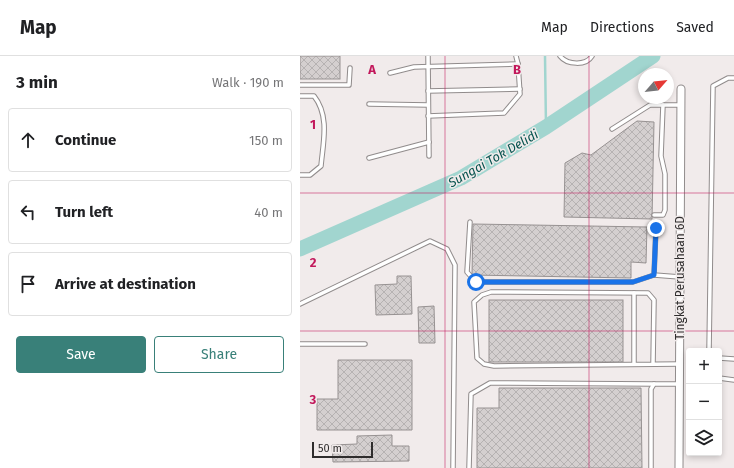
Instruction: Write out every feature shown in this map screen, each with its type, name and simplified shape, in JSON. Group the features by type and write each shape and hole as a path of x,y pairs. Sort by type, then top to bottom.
{"street":[{"name":"Tingkat Perusahaan 6D","path":"679,468 681,89"}],"lane":[{"path":"428,56 429,156"},
{"path":"428,116 504,113 520,94 516,56"},
{"path":"560,56 569,63 582,63 592,56"},
{"path":"390,73 414,67 518,64"},
{"path":"300,85 349,85 350,68"},
{"path":"709,348 713,86 728,78 734,78"},
{"path":"428,91 520,89"},
{"path":"300,96 314,96 321,104 324,117 321,166 310,174 300,175"},
{"path":"369,104 428,105"},
{"path":"612,129 650,105 680,105"},
{"path":"654,215 662,215 665,210 666,174 661,156 663,105"},
{"path":"369,158 428,142"},
{"path":"470,222 467,272 476,282 633,282 654,275 680,277"},
{"path":"654,275 656,228"},
{"path":"300,304 430,241 447,249 455,265 453,468"},
{"path":"653,364 654,300 648,293 491,292 482,295 474,302 477,358 484,364 494,366 634,363 653,364 680,364"},
{"path":"634,293 634,363"},
{"path":"300,344 365,344"},
{"path":"722,358 734,359"},
{"path":"722,378 734,380"},
{"path":"469,468 471,394 490,383 679,384"},
{"path":"651,468 651,389 654,384"}],"building":[{"path":"300,56 340,56 340,79 300,79"},
{"path":"637,121 654,122 652,219 564,217 565,163 582,153 591,155"},
{"path":"473,224 647,227 646,263 631,262 631,278 472,275"},
{"path":"397,276 411,276 412,314 376,315 375,285 397,284"},
{"path":"489,300 623,300 623,362 489,362"},
{"path":"434,306 435,343 419,343 418,307"},
{"path":"338,360 412,360 412,430 317,430 317,399 338,399"},
{"path":"499,388 641,388 642,468 477,468 477,408 499,408"},
{"path":"392,435 392,446 409,446 409,461 333,462 332,445 357,444 357,436"}],"waterway":[{"path":"545,56 546,127"},
{"name":"Sungai Tok Delidi","path":"300,249 461,178 546,127 653,56"}],"route":[{"path":"476,282 633,282 654,275 653,269 656,228"}]}
